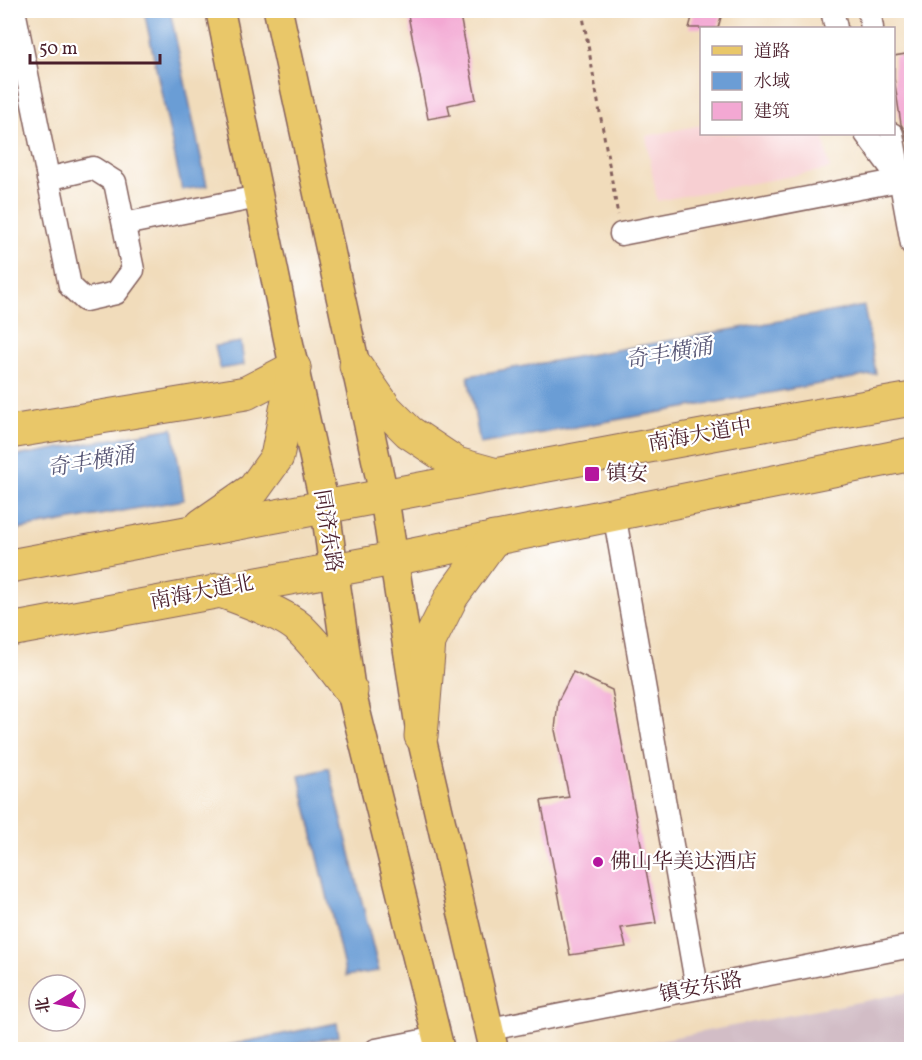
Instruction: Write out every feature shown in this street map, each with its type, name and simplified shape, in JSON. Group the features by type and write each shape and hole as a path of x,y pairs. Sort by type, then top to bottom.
{"highway":[{"path":"356,366 386,409 409,432 457,464 495,475"},
{"path":"10,432 246,393 294,368"},
{"path":"191,532 254,489 277,457 294,368"},
{"name":"南海大道中","path":"384,496 729,430 912,399"},
{"path":"393,559 912,454"},
{"path":"10,566 384,496"},
{"path":"421,735 429,642 452,596 494,538"},
{"name":"南海大道北","path":"10,630 393,559"},
{"path":"218,590 260,606 296,626 324,655 351,691"}],"main road":[{"name":"同济东路","path":"220,10 325,507 351,691 439,1044"},
{"path":"278,10 384,496 421,735 492,1039"}],"street":[{"path":"14,10 21,100 48,179 69,286 85,300 116,293 133,270 116,182 93,168 48,179"},
{"path":"832,10 836,27"},
{"path":"869,10 872,27"},
{"path":"867,135 901,180"},
{"path":"892,135 912,244"},
{"path":"621,234 901,180"},
{"path":"124,224 258,197"},
{"path":"614,513 697,988"},
{"name":"镇安东路","path":"492,1039 697,988 912,946"},
{"path":"376,1050 439,1044"}],"path":[{"path":"582,11 621,234"}],"shaded area":[{"path":"700,125 700,135 823,135 830,169 657,201 646,136"},
{"path":"911,992 911,1049 613,1049"}],"water":[{"path":"144,11 170,11 207,186 182,190"},
{"name":"奇丰横涌","path":"864,306 876,374 480,444 468,376"},
{"path":"241,342 244,365 220,369 215,346"},
{"name":"奇丰横涌","path":"173,428 184,500 11,531 11,457"},
{"path":"329,768 379,971 346,976 299,776"},
{"path":"337,1023 339,1036 270,1049 210,1049"}],"building":[{"path":"407,10 459,10 476,99 448,105 450,115 428,119"},
{"path":"694,10 723,10 718,27 689,28"},
{"path":"912,53 912,140 907,141 901,124 895,85 895,56"},
{"name":"佛山华美达酒店","path":"573,672 612,690 656,923 621,928 626,947 570,955 541,801 569,797 555,730 558,701"}],"place":[{"name":"镇安","path":"592,474"},
{"name":"佛山华美达酒店","path":"598,862"}]}
